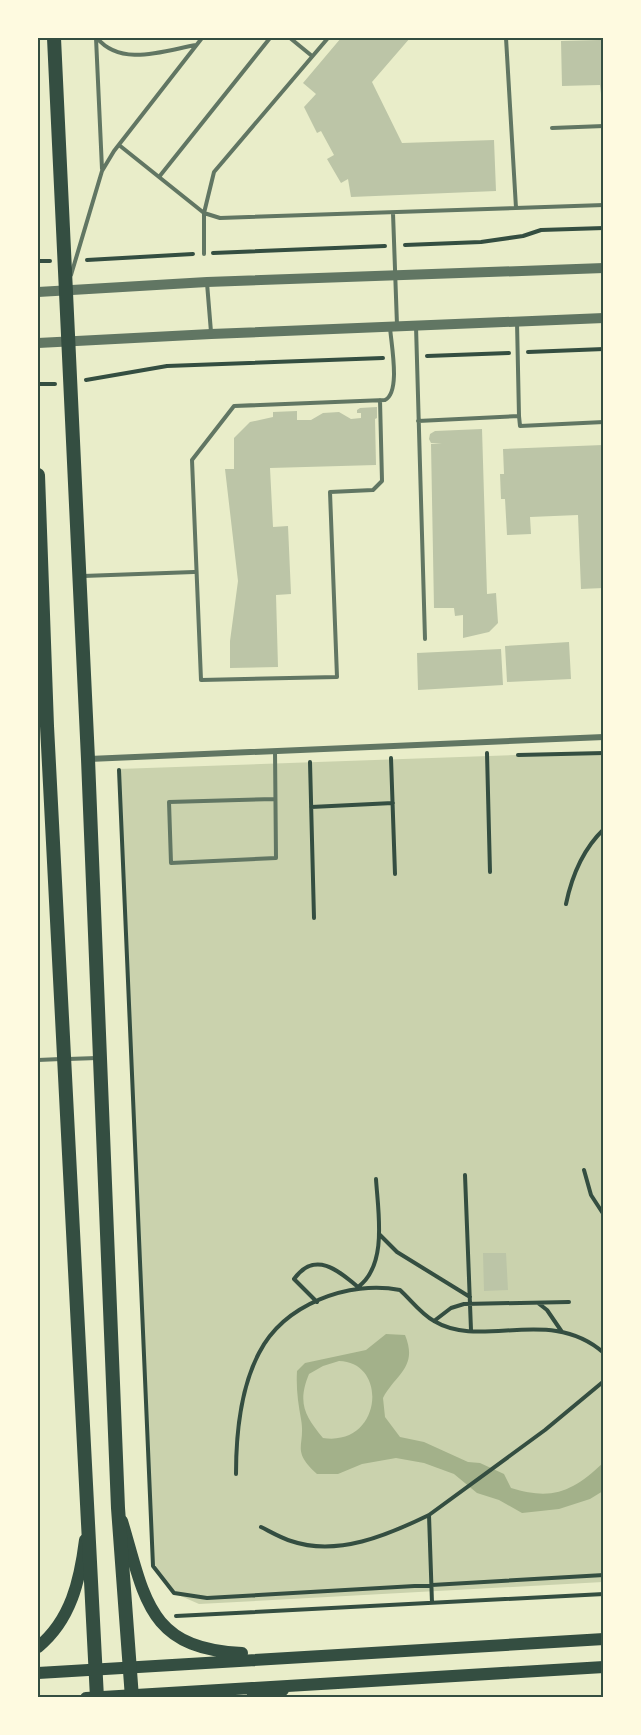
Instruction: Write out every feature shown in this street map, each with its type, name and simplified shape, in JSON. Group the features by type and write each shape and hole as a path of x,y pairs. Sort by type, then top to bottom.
{"main road":[{"path":"54,38 69,260 65,291 88,759 118,1508 132,1696"},
{"path":"38,475 42,726 66,1059 97,1697"},
{"path":"118,1508 144,1593 161,1625 188,1643 211,1650 312,1655"},
{"path":"38,1647 49,1638 67,1611 80,1579 88,1509"},
{"path":"38,1673 603,1639"},
{"path":"86,1698 603,1667"},
{"path":"252,1698 315,1683"}],"street":[{"path":"38,292 207,282 603,268"},
{"path":"38,343 603,318"},
{"path":"88,759 603,737"}],"lane":[{"path":"96,38 102,171"},
{"path":"96,38 113,52 130,55 196,45"},
{"path":"69,260 102,171 119,145 202,38"},
{"path":"159,177 270,38"},
{"path":"291,38 312,56"},
{"path":"204,254 204,213 214,172 327,38"},
{"path":"507,38 516,208"},
{"path":"552,128 603,126"},
{"path":"119,145 204,213 220,218 603,205"},
{"path":"381,400 382,481 373,490 330,492 337,676 201,680 194,572 192,460 234,406 390,398 394,390 393,213"},
{"path":"207,282 211,334"},
{"path":"517,322 520,426 603,422"},
{"path":"416,325 424,639"},
{"path":"418,421 519,416"},
{"path":"79,576 194,572"},
{"path":"275,750 276,858 171,863 169,802 275,799"},
{"path":"38,1060 100,1058"}],"path":[{"path":"38,261 481,242 523,236 541,230 603,228"},
{"path":"416,356 603,349"},
{"path":"38,384 70,383 167,366 393,357"},
{"path":"486,742 490,872"},
{"path":"391,746 395,874"},
{"path":"309,749 314,918"},
{"path":"510,756 603,753"},
{"path":"475,757 498,756"},
{"path":"380,760 403,759"},
{"path":"275,763 321,762"},
{"path":"125,769 118,769 153,1566 174,1593 200,1598 603,1575"},
{"path":"311,807 393,802"},
{"path":"566,904 578,866 591,841 603,829"},
{"path":"584,1170 591,1195 603,1215"},
{"path":"465,1175 471,1331"},
{"path":"237,1474 236,1448 242,1402 259,1352 277,1329 317,1302 358,1287 372,1272 379,1234 376,1179"},
{"path":"379,1234 405,1258 470,1297"},
{"path":"317,1302 294,1279 309,1267 322,1264 334,1268 358,1287 400,1290 434,1321 452,1329 471,1331 534,1328 563,1332 583,1338 603,1353"},
{"path":"434,1321 451,1308 470,1304 569,1302"},
{"path":"538,1303 547,1310 563,1332"},
{"path":"261,1527 291,1542 317,1546 347,1544 398,1530 429,1515 544,1430 603,1381"},
{"path":"429,1515 432,1604"},
{"path":"183,1616 603,1594"}],"shaded area":[{"path":"603,752 603,1582 199,1604 174,1593 153,1566 118,769"},
{"path":"386,1334 405,1335 409,1355 407,1362 383,1398 385,1417 400,1437 424,1442 468,1462 480,1463 504,1474 511,1488 539,1494 562,1491 572,1487 603,1463 603,1491 590,1499 559,1509 522,1513 499,1500 477,1493 454,1474 424,1463 396,1458 362,1464 338,1474 317,1474 301,1453 302,1428 297,1371 305,1363 366,1350","holes":["339,1361 355,1365 366,1375 371,1388 372,1403 367,1418 357,1430 343,1437 323,1438 307,1416 303,1401 309,1374"]}],"building":[{"path":"341,38 410,38 372,82 402,143 494,140 496,191 351,197 348,179 341,183 327,159 334,155 321,131 317,133 304,107 316,94 303,83"},
{"path":"603,38 603,94 601,94 600,85 562,86 561,41 599,40"},
{"path":"377,407 376,465 270,468 273,527 288,526 291,594 276,595 278,667 230,668 230,641 238,581 225,469 234,469 234,438 250,422 273,417 273,412 297,411 297,420 311,420 323,413 339,412 351,419 361,418 361,413 357,413 360,408"},
{"path":"482,429 487,594 496,593 498,623 489,632 463,638 463,615 455,616 454,608 434,608 431,444 442,444 431,443 429,439 430,434 435,431"},
{"path":"603,445 603,588 581,589 578,515 530,517 531,534 507,535 505,499 501,499 500,474 504,474 503,449"},
{"path":"569,642 571,679 507,682 505,646"},
{"path":"501,649 503,685 418,690 417,653"},
{"path":"483,1253 506,1253 508,1290 484,1291"}]}
